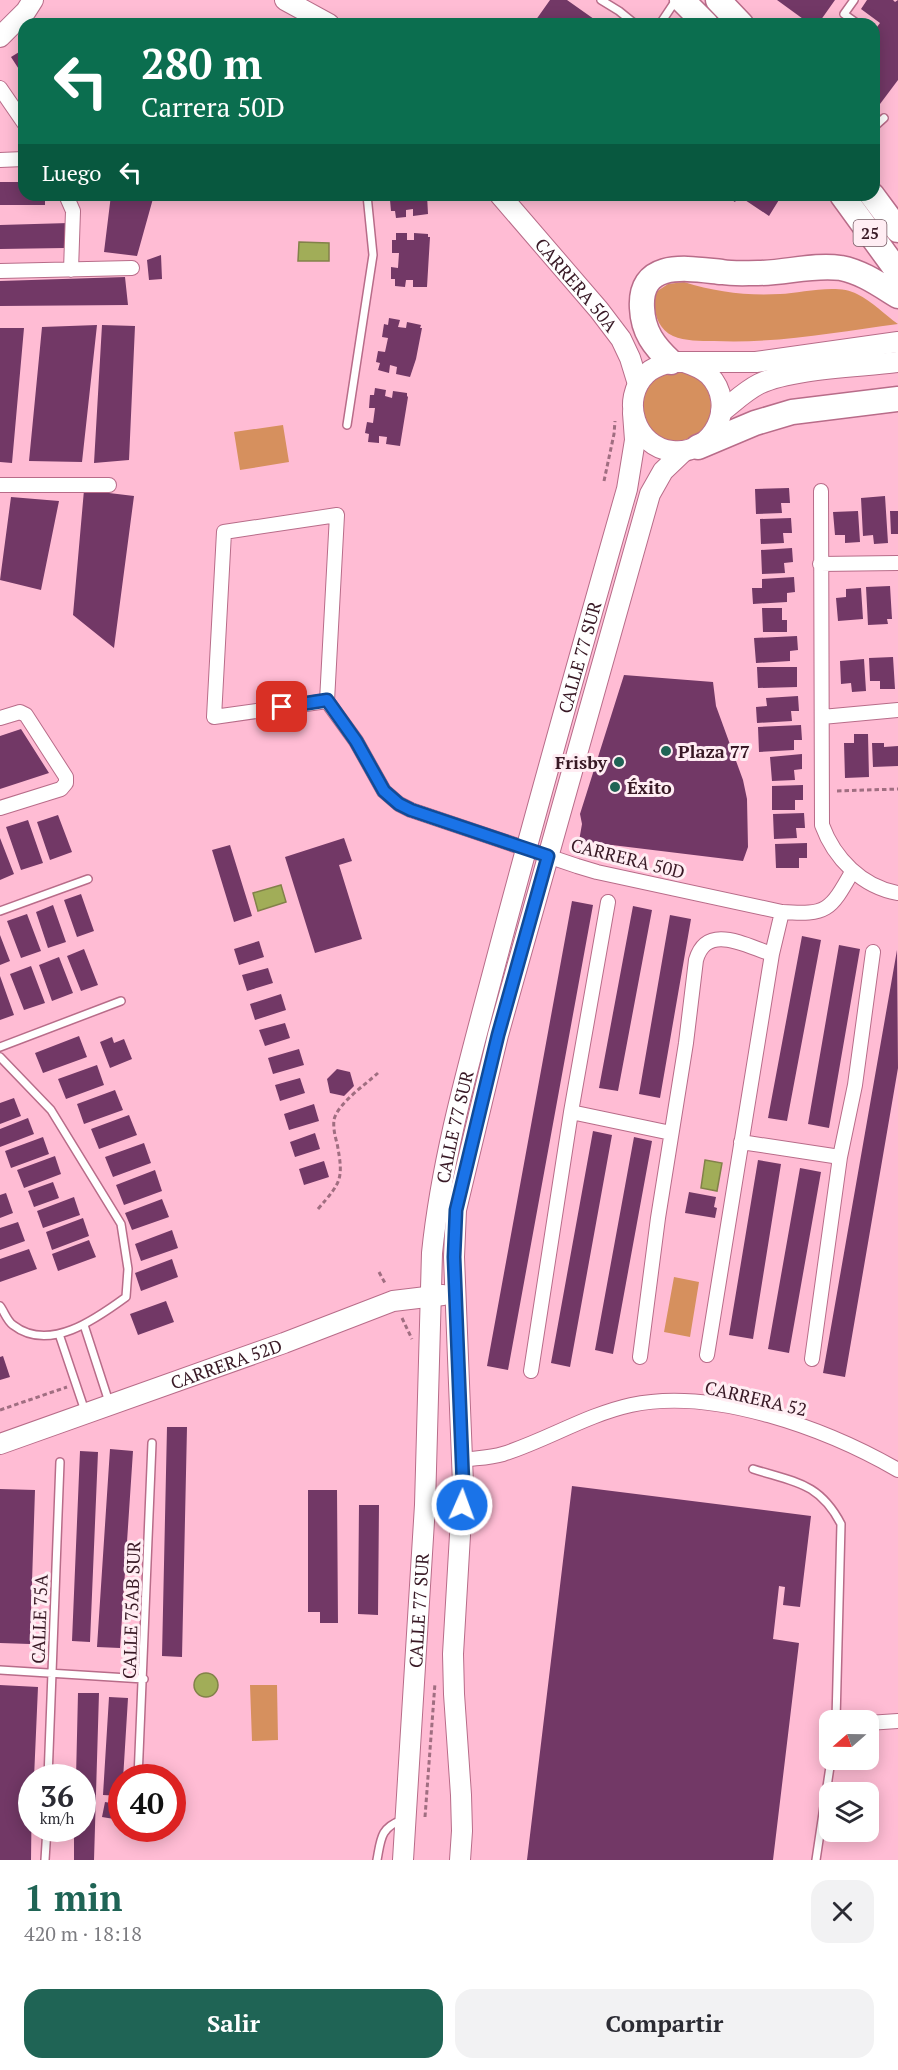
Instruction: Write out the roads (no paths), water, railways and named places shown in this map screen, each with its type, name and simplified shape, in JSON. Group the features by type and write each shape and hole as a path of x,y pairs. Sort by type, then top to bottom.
{"highway":[{"path":"682,0 700,18"},
{"path":"718,0 735,18"},
{"name":"25","path":"846,201 898,272"},
{"name":"25","path":"876,201 898,230"},
{"path":"678,362 652,343 642,317 641,298 647,283 663,270 682,268 725,273 762,273 841,268 872,280 898,296"},
{"path":"691,449 755,423 792,412 898,399"}],"street":[{"path":"19,18 33,0"},
{"path":"285,0 318,18"},
{"path":"0,37 18,19"},
{"path":"0,88 18,114"},
{"path":"0,160 18,159"},
{"path":"69,201 73,211 71,270"},
{"name":"CARRERA 50A","path":"505,201 621,339 638,384"},
{"path":"0,271 132,268"},
{"path":"721,412 748,390 772,379 813,372 898,342"},
{"path":"678,362 697,367 708,375 721,399 721,412 717,426 709,438 691,449 670,451 656,447 624,414 638,384 658,366 678,362 756,362 857,357 898,362"},
{"name":"CALLE 77 SUR","path":"403,1860 425,1494 432,1253 436,1209 463,1089 526,848 627,489 635,440 624,414"},
{"name":"CALLE 77 SUR","path":"460,1860 461,1795 453,1654 463,1484 454,1240 456,1210 498,1035 651,494 663,471 691,449"},
{"path":"0,485 109,485"},
{"path":"821,491 820,791 822,825 827,840 852,872 886,891 898,893"},
{"path":"337,514 327,700 214,717 224,532 337,514"},
{"path":"820,564 898,563"},
{"name":"CARRERA 50D","path":"327,700 356,741 384,791 399,804 548,856 597,872 782,912 810,914 825,910 837,899 852,872"},
{"path":"822,717 898,710"},
{"path":"0,718 20,712 26,715 66,777 66,783 61,789 0,808"},
{"path":"531,1371 571,1112 608,902"},
{"path":"707,1354 772,954 782,912"},
{"path":"640,1356 699,950 714,938 772,954"},
{"path":"812,1359 840,1157 855,1085 873,952"},
{"path":"571,1112 671,1133"},
{"path":"741,1142 840,1157"},
{"name":"CARRERA 52D","path":"0,1444 387,1303 431,1295 456,1294"},
{"name":"CARRERA 52","path":"462,1460 500,1455 585,1420 632,1405 675,1400 725,1405 778,1418 829,1436 874,1456 898,1470"},
{"path":"879,1722 898,1721"}],"lane":[{"path":"601,0 628,18"},
{"path":"664,18 676,0"},
{"path":"850,18 844,14 854,0"},
{"path":"880,122 884,118"},
{"path":"347,425 373,255 368,201"},
{"path":"0,911 88,879"},
{"path":"0,1047 121,1001"},
{"path":"0,1057 51,1110 121,1224 128,1269 126,1297 101,1316 59,1334 33,1335 11,1324 0,1305"},
{"path":"84,1325 110,1404"},
{"path":"59,1334 86,1413"},
{"name":"CALLE 75AB SUR","path":"139,1764 152,1443"},
{"name":"CALLE 75A","path":"49,1764 60,1462"},
{"path":"753,1469 805,1485 821,1494 841,1524 836,1710"},
{"path":"0,1670 144,1679"},
{"path":"816,1860 830,1770"},
{"path":"377,1860 381,1835 391,1824 407,1819"},
{"path":"45,1860 46,1842"}],"place":[{"name":"Plaza 77","path":"666,751"},
{"name":"Frisby","path":"619,762"},
{"name":"Éxito","path":"615,787"}]}
